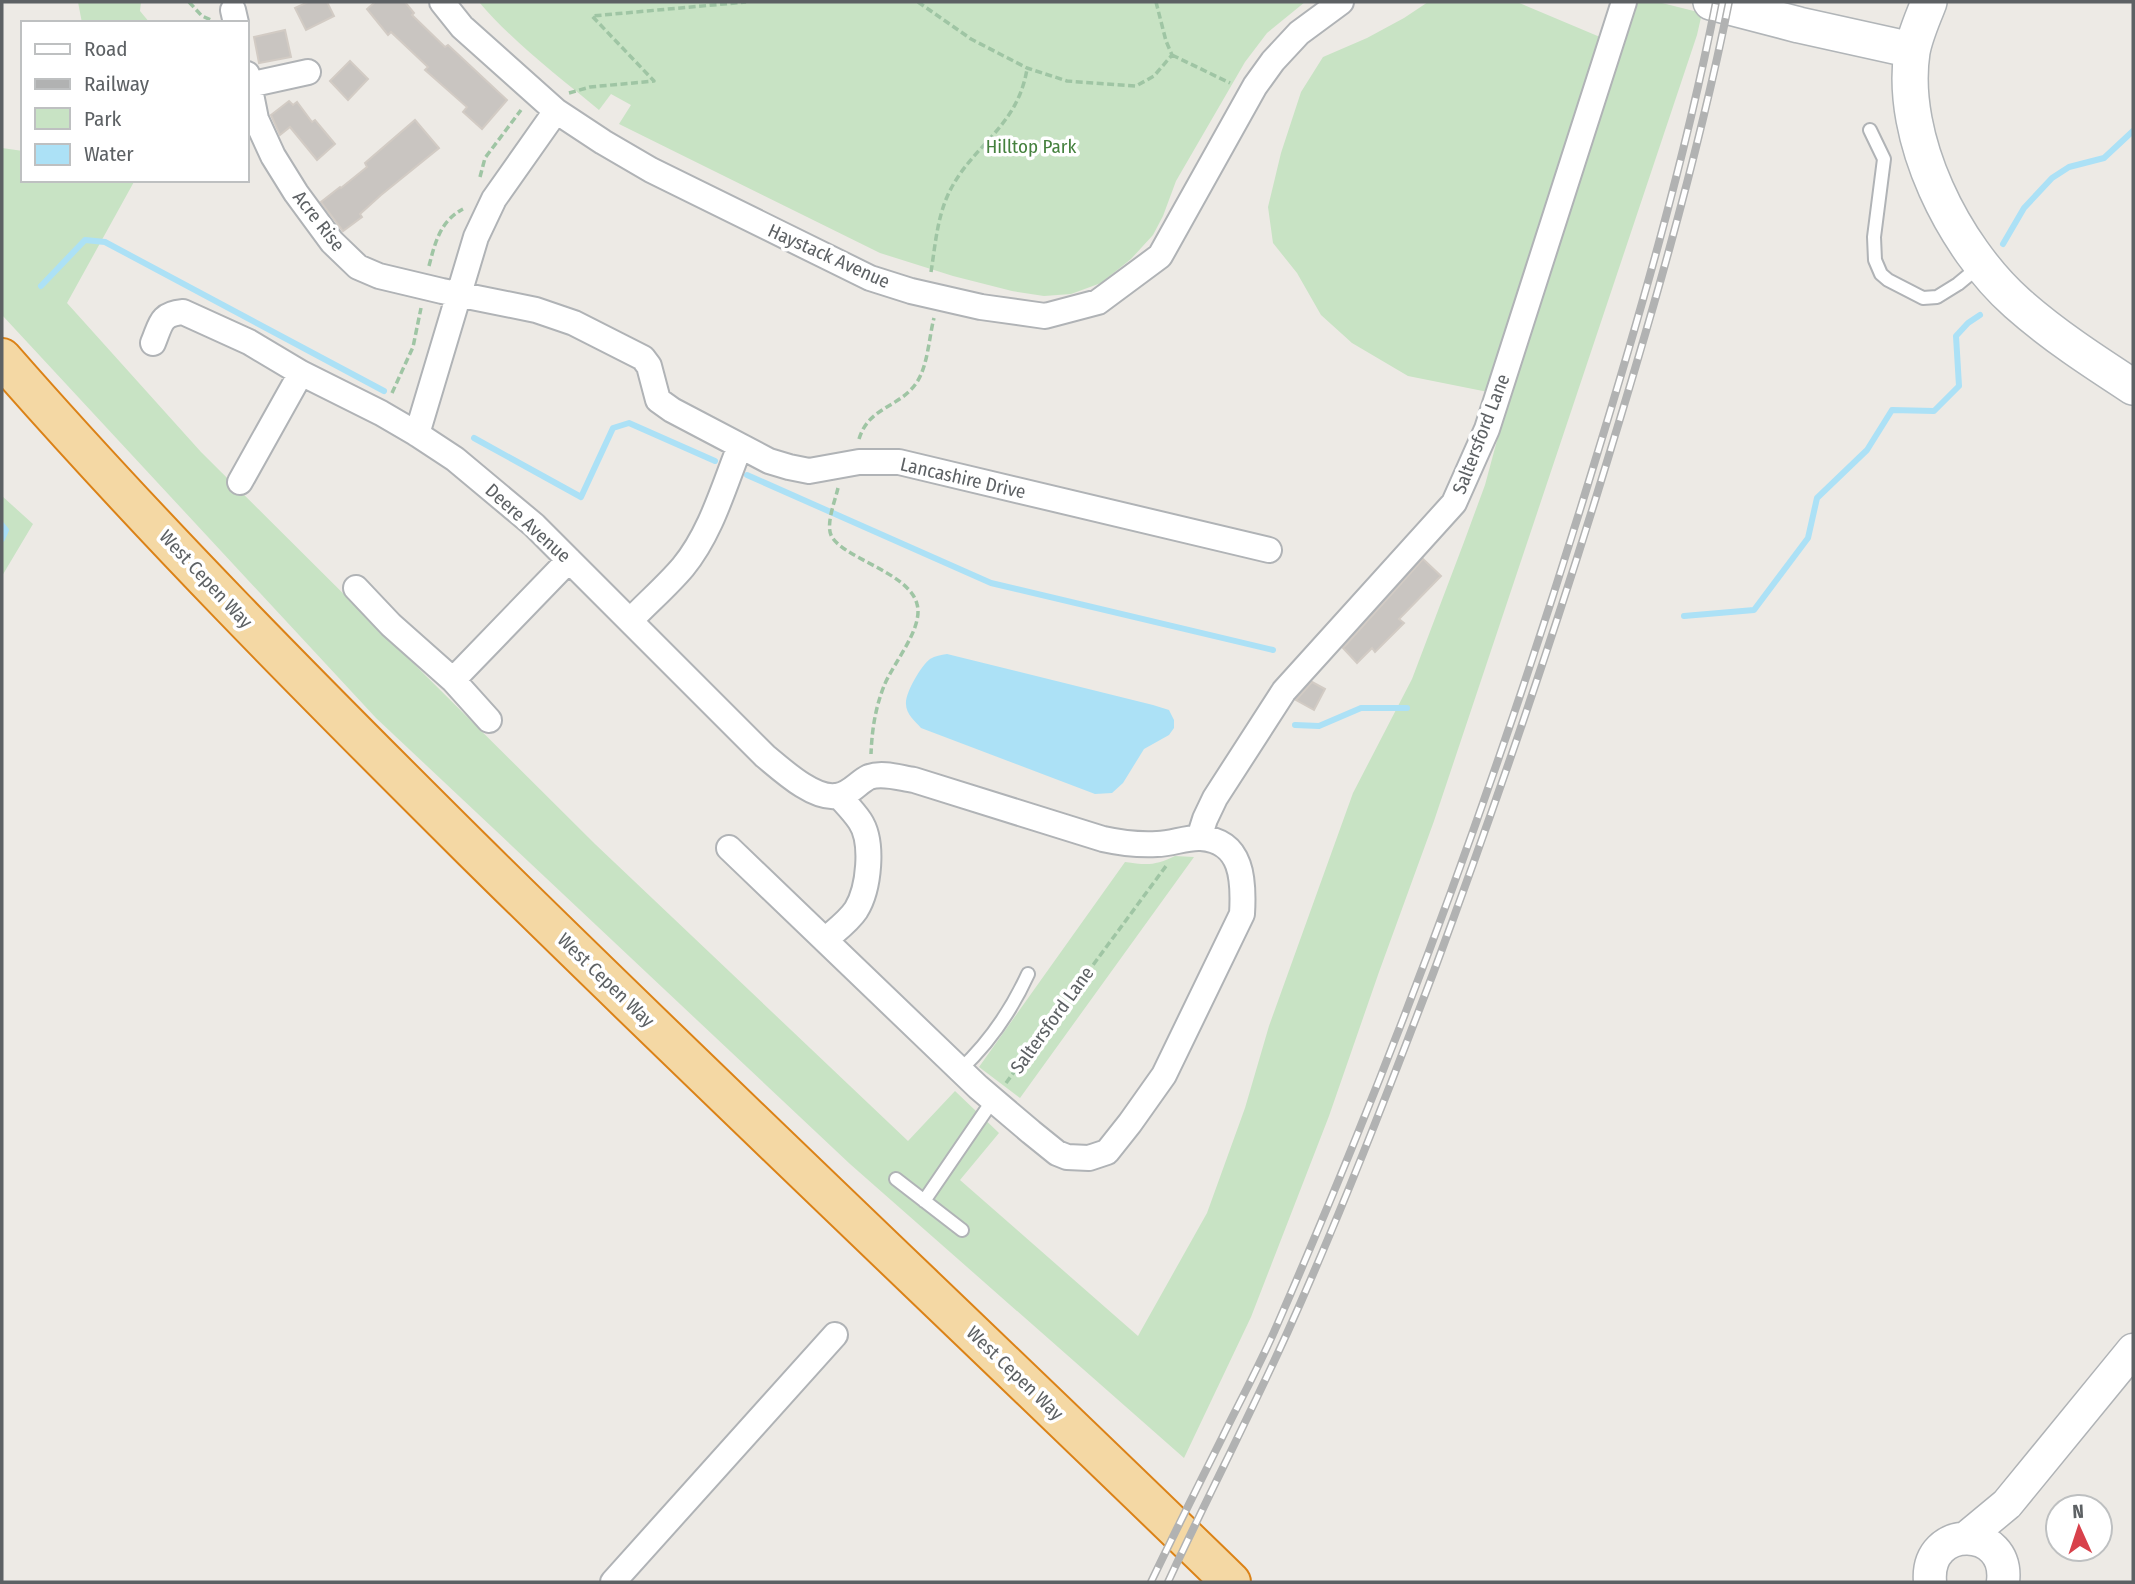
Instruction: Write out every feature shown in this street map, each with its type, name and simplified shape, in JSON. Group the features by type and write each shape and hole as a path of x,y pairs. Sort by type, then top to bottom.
{"highway":[{"name":"West Cepen Way","path":"2,358 292,670 585,960 1231,1582"}],"main road":[{"path":"1711,2 1912,50"},
{"path":"1929,2 1912,50 1911,98 1914,122 1925,162 1947,210 1981,265 2015,302 2060,339 2133,387"}],"street":[{"name":"Haystack Avenue","path":"442,2 463,27 562,102 603,142 652,170 870,278 981,307 1045,316 1098,302 1160,257 1253,90 1273,61 1299,33 1341,2"},
{"name":"Saltersford Lane","path":"1190,839 1284,691 1454,503 1487,429 1624,2"},
{"path":"248,79 308,72"},
{"name":"Acre Rise","path":"248,79 256,118 273,156 332,242 358,267 379,276 459,293"},
{"path":"418,434 476,237 494,200 562,102"},
{"name":"Lancashire Drive","path":"459,293 536,310 574,323 635,352 649,366 658,400 672,411 769,461 809,471 859,462 899,462 1269,550"},
{"name":"Deere Avenue","path":"153,343 162,321 170,313 183,312 249,342 301,373 418,434 455,459 534,525 765,756 794,780 827,796 839,796"},
{"path":"240,482 301,373"},
{"path":"630,621 684,566 698,545 711,520 740,446"},
{"path":"453,680 569,560"},
{"path":"356,588 391,625 453,680 489,720"},
{"path":"729,848 960,1070 993,1100 1057,1153 1079,1159 1107,1152 1164,1075 1242,914 1240,869 1229,848 1217,841 1190,839 1130,845 914,780 888,775 869,777 839,796 862,823 870,848 865,883 857,908 825,940"},
{"path":"613,1582 835,1335"},
{"path":"1980,1544 2007,1504 2133,1350"},
{"path":"1930,1582 1933,1560 1946,1544 1980,1544 2001,1559 2004,1569 2003,1582"}],"lane":[{"path":"1870,131 1884,159 1874,237 1875,260 1881,274 1923,298 1937,297 1981,265"},
{"path":"960,1070 1003,1022 1028,974"},
{"path":"924,1201 993,1100"},
{"path":"895,1179 962,1230"}],"path":[{"path":"190,2 202,16 228,18"},
{"path":"562,102 590,87 654,81 592,16 746,2"},
{"path":"918,2 971,39 1027,68 1066,81 1136,86 1154,76 1172,55"},
{"path":"1156,2 1172,55 1253,90"},
{"path":"859,462 859,437 865,423 902,397 917,381 924,362 933,296 938,226 947,197 968,163 999,130 1016,104 1027,68"},
{"path":"836,499 830,527 832,537 898,580 917,600 920,616 884,685 873,719 869,777"},
{"name":"Saltersford Lane","path":"993,1100 1190,839"}],"green space":[{"path":"78,2 141,2 140,11 148,21 82,21"},
{"name":"Hilltop Park","path":"479,2 1305,2 1267,33 1245,62 1176,181 1153,235 1131,259 1101,283 1071,294 1044,296 953,276 880,253 619,124 631,105 611,94 599,110 522,45"},
{"path":"1428,2 1517,2 1600,37 1488,392 1408,376 1352,343 1321,315 1297,273 1273,243 1268,207 1281,153 1301,92 1323,57 1367,38"},
{"path":"1633,2 1658,2 1702,13 1697,35 1434,821 1329,1116 1251,1317 1184,1458 850,1164 376,718 2,315 2,148 21,151 21,182 134,182 67,303 201,452 595,844 908,1141 955,1091 999,1133 960,1180 1138,1336 1207,1213 1245,1108 1269,1026 1353,793 1412,679 1485,485 1509,396"},
{"path":"2,496 33,524 2,576"},
{"path":"1175,856 1194,857 1020,1098 979,1067 1125,862 1150,864"}],"water":[{"path":"947,654 1169,710 1174,720 1174,728 1169,735 1144,749 1123,783 1112,793 1095,794 921,728 908,711 908,693 926,662"}],"building":[{"path":"308,2 327,2 334,16 306,30 295,8"},
{"path":"375,2 405,2 414,13 412,15 445,47 448,45 507,100 482,129 463,112 467,107 425,70 428,67 391,32 388,35 367,9"},
{"path":"285,30 291,57 259,63 254,37"},
{"path":"350,61 368,79 348,100 330,81"},
{"path":"289,101 293,105 297,102 312,122 315,120 335,144 317,160 290,127 280,135 271,115"},
{"path":"415,120 439,148 381,195 360,214 362,217 343,231 321,202 367,167 365,163"},
{"path":"1423,559 1441,576 1399,619 1404,623 1375,652 1372,648 1357,663 1343,648"},
{"path":"1312,682 1325,689 1314,710 1296,700"}],"waterway":[{"path":"2003,244 2024,208 2052,178 2069,167 2104,158 2133,131"},
{"path":"41,286 85,240 105,242 384,391"},
{"path":"1684,616 1754,610 1808,538 1817,498 1867,450 1892,410 1934,411 1959,386 1956,336 1980,315"},
{"path":"474,438 581,497 613,428 629,423 715,461"},
{"path":"747,475 991,583 1273,650"},
{"path":"2,525 6,530 2,539"},
{"path":"1295,725 1319,726 1361,708 1407,708"}],"railway":[{"path":"1151,1582 1268,1345 1319,1228 1403,1018 1482,806 1554,592 1624,365 1674,184 1716,2"},
{"path":"1168,1582 1308,1287 1399,1062 1477,852 1560,612 1634,371 1702,125 1729,2"}]}
